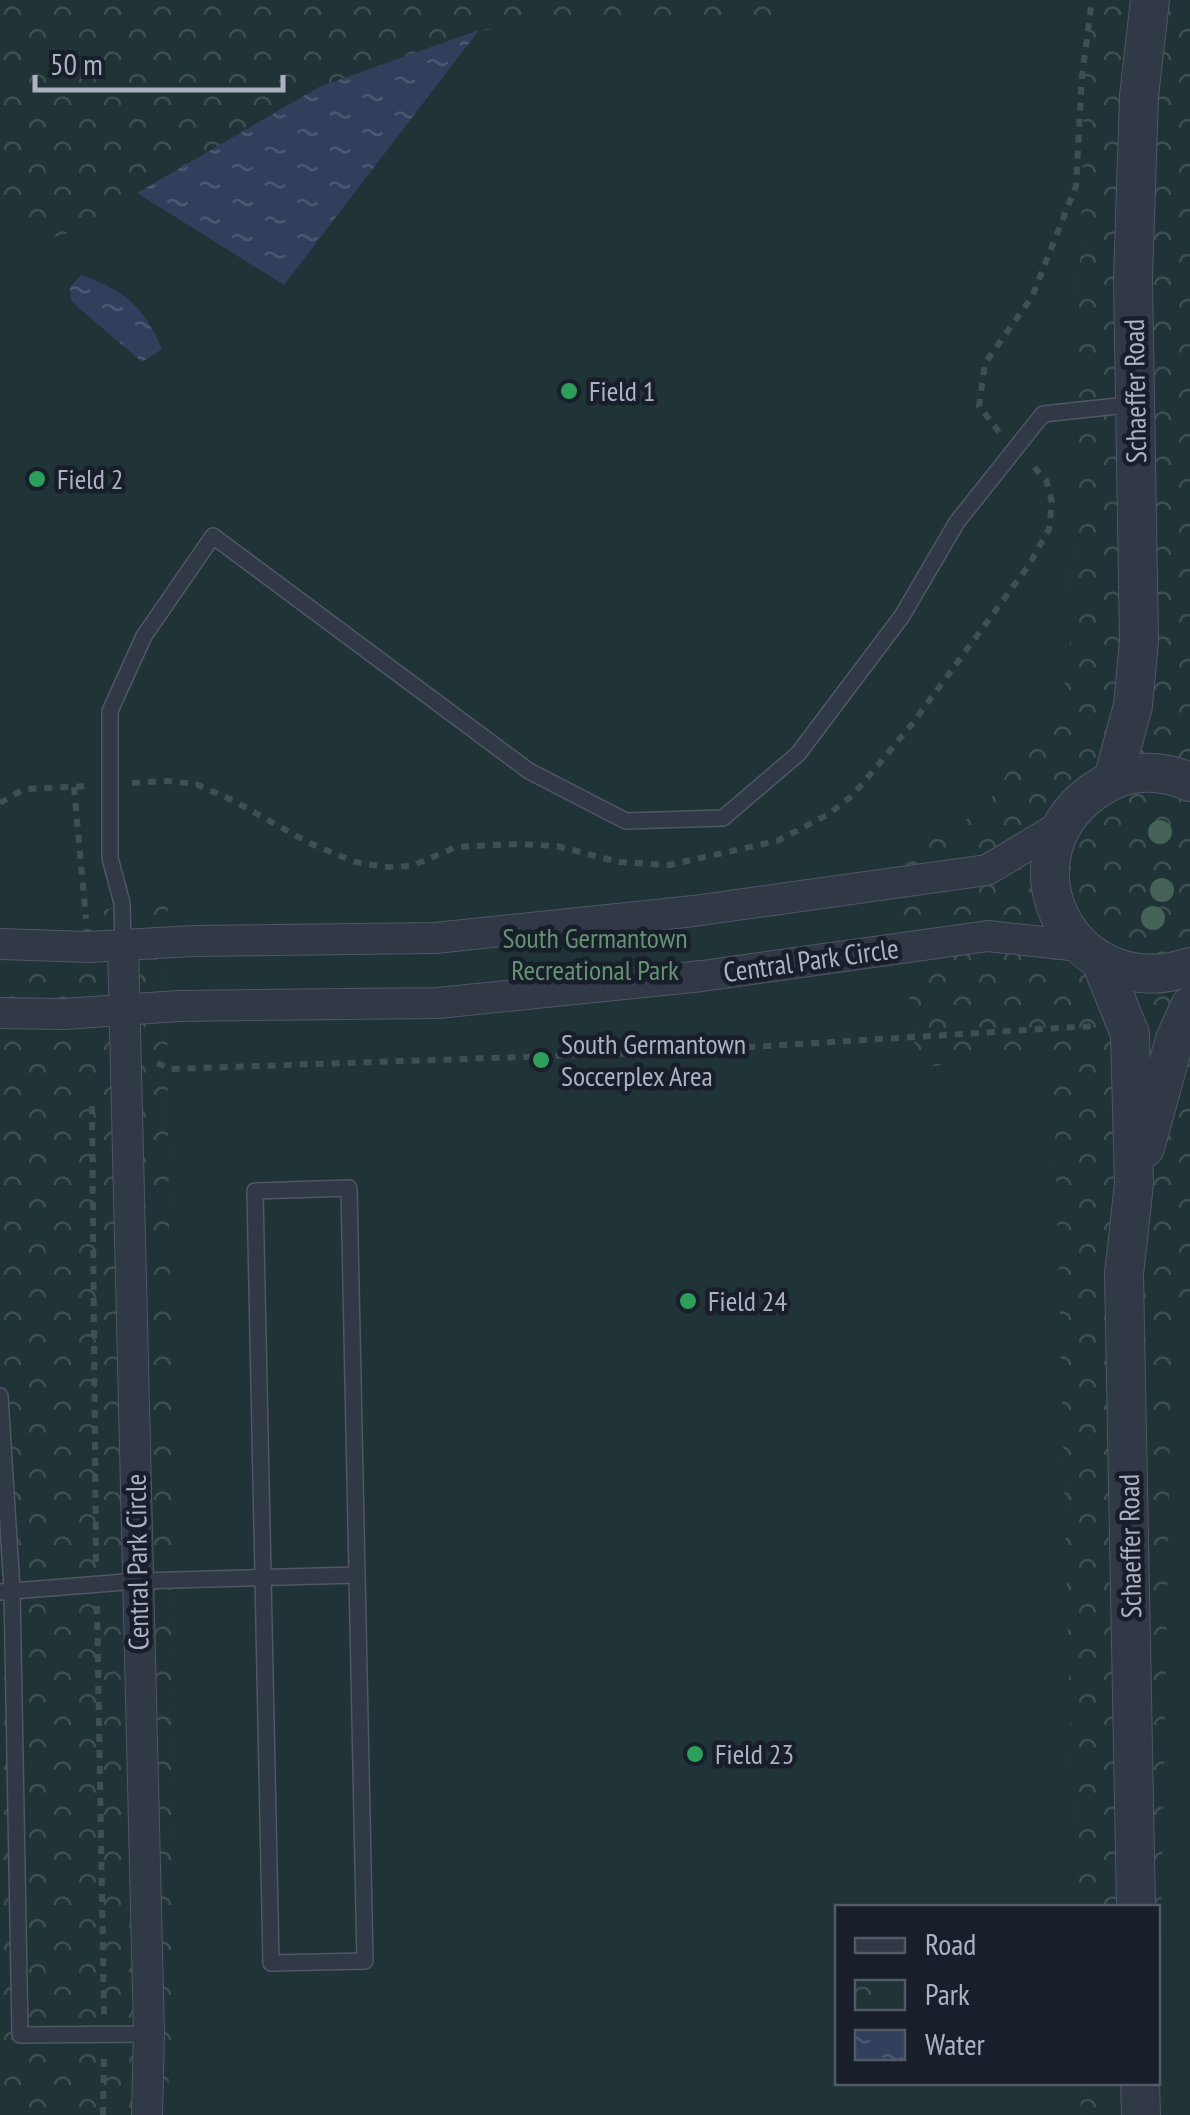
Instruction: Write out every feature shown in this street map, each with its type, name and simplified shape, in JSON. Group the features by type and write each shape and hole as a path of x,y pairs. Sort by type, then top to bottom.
{"street":[{"name":"Schaeffer Road","path":"1113,779 1133,706 1139,641 1133,279 1139,96 1150,0"},
{"path":"0,944 89,947 193,941 435,938 694,912 987,870 1062,824 1088,795 1113,779 1140,773 1172,774 1190,782"},
{"name":"Schaeffer Road","path":"1062,824 1051,854 1050,888 1061,922 1090,954 1130,1034 1134,1184 1124,1274 1136,1905"},
{"name":"Central Park Circle","path":"0,1013 438,1004 702,976 988,936 1090,954"},
{"name":"Central Park Circle","path":"123,945 149,2034 147,2115"},
{"path":"1090,954 1130,974 1156,975 1190,967"},
{"name":"Schaeffer Road","path":"1134,1184 1176,1040 1190,1006"},
{"path":"1140,2085 1140,2115"}],"lane":[{"path":"123,945 122,904 110,858 110,710 144,636 214,536 529,771 626,822 724,818 798,754 902,616 956,522 1043,414 1136,404"},
{"path":"349,1188 365,1961 271,1963 263,1578 255,1191 349,1188"},
{"path":"0,1396 20,2035 149,2034"},
{"path":"6,1590 138,1580 357,1575"}],"path":[{"path":"0,803 24,790 166,781 196,784 310,843 354,862 384,868 412,866 456,848 517,844 556,846 619,862 669,865 778,841 829,814 853,795 912,724 1030,565 1049,529 1052,502 1046,480 989,423 979,406 986,363 1032,296 1076,186 1082,76 1092,0"},
{"path":"74,787 89,947"},
{"path":"125,1050 170,1068 669,1052 1108,1025 1130,1034"},
{"path":"92,1094 103,2115"}],"green space":[{"name":"South Germantown Soccerplex Area","path":"0,0 1190,0 1190,2115 0,2115"},
{"name":"South Germantown Soccerplex Area","path":"822,0 1087,0 1069,677 984,810 894,857 917,1068 1053,1052 1075,1905 835,1905 835,2085 1080,2085 1081,2115 167,2115 176,1811 168,898 0,929 0,214 37,240 63,235 137,193 284,284 479,30 690,23 775,25"},
{"path":"1190,1315 1190,2115 1158,2102 1172,1327"}],"water":[{"path":"479,30 284,285 137,193 319,87"},
{"path":"81,275 110,287 131,302 162,349 142,362 71,301 70,287"}],"place":[{"name":"Field 1","path":"569,391"},
{"name":"Field 2","path":"37,479"},
{"name":"South Germantown Soccerplex Area","path":"541,1060"},
{"name":"Field 24","path":"688,1301"},
{"name":"Field 23","path":"695,1754"}],"park label":[{"name":"South Germantown Recreational Park","path":"595,954"}]}
